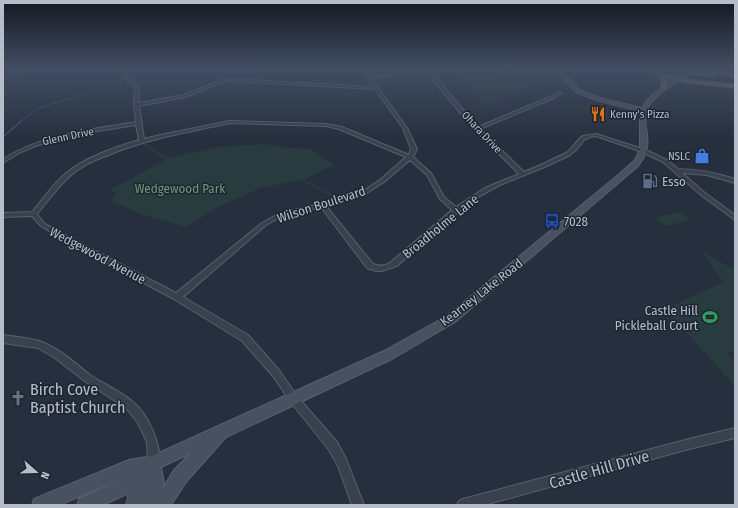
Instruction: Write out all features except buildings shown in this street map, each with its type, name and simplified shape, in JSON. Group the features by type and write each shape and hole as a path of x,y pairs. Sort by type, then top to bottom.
{"main road":[{"path":"583,93 602,100 644,110"},
{"path":"644,151 644,110 658,93"},
{"name":"Kearney Lake Road","path":"153,463 226,428 388,355 451,319 620,178 639,159 644,151"},
{"path":"162,505 180,476 226,428"},
{"path":"40,505 129,468 153,463"},
{"path":"85,505 128,485 153,463"},
{"path":"134,505 139,484 153,463"},
{"path":"150,505 156,483 153,463"}],"street":[{"path":"137,93 136,105 142,141"},
{"path":"136,105 185,96 193,93"},
{"path":"380,93 405,128 414,149 410,157"},
{"name":"Ohara Drive","path":"447,93 477,128 523,174"},
{"path":"477,128 554,97 559,93"},
{"path":"3,215 34,214 65,177 93,159 160,136 230,122 326,125 340,128 410,157 429,174 442,198 456,210"},
{"name":"Glenn Drive","path":"3,161 12,154 42,141 138,123"},
{"name":"Broadholme Lane","path":"322,205 370,266 376,269 387,268 394,264 456,210 477,195 569,154 582,138 588,135 596,135 644,151"},
{"path":"644,151 665,161 735,218"},
{"name":"Wilson Boulevard","path":"178,297 264,224 280,215 322,205 364,192 382,181 410,157"},
{"path":"678,171 694,170 710,173 735,181"},
{"name":"Wedgewood Avenue","path":"34,214 43,225 65,238 178,297 245,338 276,373 293,398 333,446 342,463 358,505"},
{"path":"3,339 40,345 58,355 89,379 129,404 142,420 152,442 153,463"},
{"name":"Castle Hill Drive","path":"470,504 689,444 735,433"}],"green space":[{"path":"473,93 516,93 485,107"},
{"name":"Wedgewood Park","path":"144,143 168,158 218,147 265,144 289,148 311,149 334,165 304,180 334,195 331,196 300,180 261,188 216,208 187,227 143,215 111,201 116,193 109,190 165,160 142,144"},
{"path":"679,212 690,220 665,226 654,218"},
{"path":"701,251 735,270 735,351 727,353 735,362 735,386 665,309 723,282"}],"waterway":[{"path":"20,122 37,109 80,95"},
{"path":"3,137 21,121"}],"place":[{"name":"Kenny's Pizza","path":"598,114"},
{"name":"NSLC","path":"702,156"},
{"name":"Esso","path":"650,181"},
{"name":"7028","path":"552,221"},
{"name":"Castle Hill Pickleball Court","path":"710,317"},
{"name":"Birch Cove Baptist Church","path":"18,398"}]}
